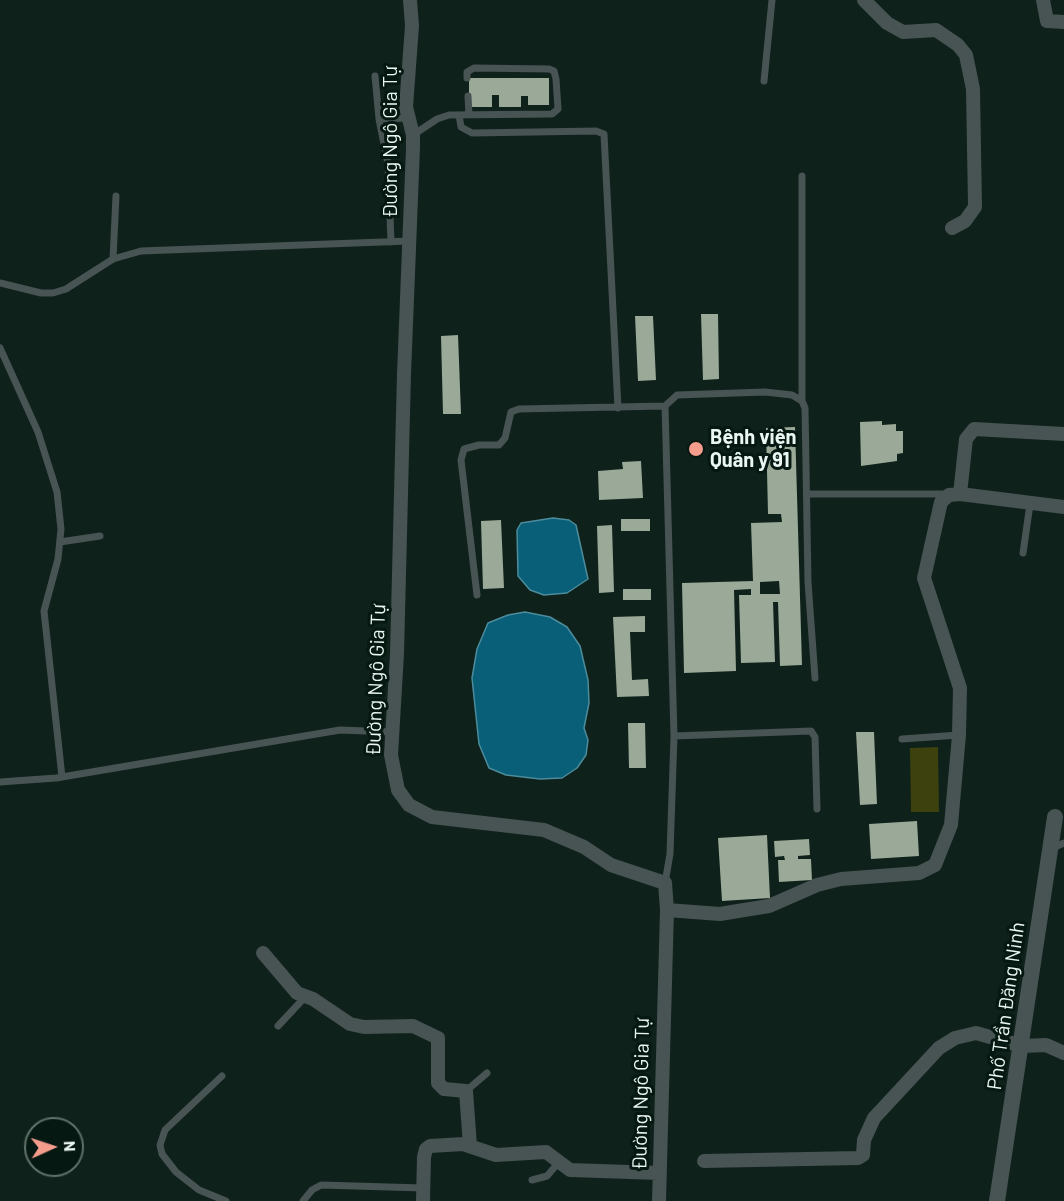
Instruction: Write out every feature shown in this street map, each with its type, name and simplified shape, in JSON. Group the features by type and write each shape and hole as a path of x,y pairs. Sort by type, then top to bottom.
{"street":[{"name":"Đường Ngô Gia Tự","path":"410,0 412,26 406,94 408,118 414,135 391,755 398,790 409,805 432,817 544,830 584,847 611,865 665,883 667,910 663,987 659,1201"},
{"path":"864,0 887,23 903,32 936,30 958,45 966,54 974,89 975,207 965,221 952,228"},
{"path":"1043,0 1047,21 1064,22"},
{"path":"954,494 966,439 974,429 1064,434"},
{"path":"667,910 720,914 769,906 797,896 818,885 841,879 928,870 941,855 951,825 959,735 960,688 924,578 941,502 954,494 1064,507"},
{"name":"Phố Trần Đăng Ninh","path":"997,1201 1060,822"},
{"path":"262,953 297,993 357,1026 413,1026 434,1034 439,1043 440,1087 466,1091 470,1146"},
{"path":"704,1161 858,1158 863,1155 864,1140 874,1118 939,1048 955,1038 976,1033 1022,1046 1046,1045 1064,1053"},
{"path":"423,1195 426,1149 430,1146 454,1143 495,1155 546,1152 570,1170 659,1173"}],"lane":[{"path":"764,81 772,0"},
{"path":"414,135 437,119 459,115 552,114 558,109 554,70 495,67 469,70 467,78"},
{"path":"375,76 379,119 388,164 391,242"},
{"path":"468,96 469,115"},
{"path":"459,115 461,127 472,133 596,131 604,134 618,408"},
{"path":"379,119 408,118"},
{"path":"802,176 802,401 805,408 807,563 815,678"},
{"path":"113,259 116,196"},
{"path":"0,283 41,293 53,293 66,289 113,259 141,251 409,242"},
{"path":"0,348 25,397 57,492 60,542 58,559 44,611 62,777"},
{"path":"477,595 461,460 464,449 478,445 499,445 505,438 511,412 519,409 665,406 677,395 689,393 765,392 792,395 802,401"},
{"path":"665,406 674,736 670,854 665,883"},
{"path":"807,494 954,494"},
{"path":"1023,553 1030,504"},
{"path":"60,542 100,536"},
{"path":"0,782 62,777 340,730 393,732"},
{"path":"674,736 812,731 815,737 817,808"},
{"path":"902,739 959,735"},
{"path":"278,1026 306,996"},
{"path":"466,1091 487,1073"},
{"path":"222,1076 165,1130 160,1145 162,1154 176,1172 199,1190 226,1201"},
{"path":"532,1180 547,1176 559,1162"},
{"path":"303,1201 312,1190 321,1185 423,1195"}],"green space":[{"path":"938,747 939,812 911,812 910,748"}],"water":[{"path":"553,518 569,520 576,525 588,579 567,593 544,595 530,590 518,576 517,530 521,523"},
{"path":"525,612 550,617 567,627 580,646 588,680 589,703 584,728 588,740 586,755 577,768 562,778 540,779 506,775 489,768 479,744 472,678 477,649 488,623 508,615"}],"building":[{"path":"469,78 549,78 549,105 528,105 528,96 521,96 521,107 499,107 499,95 492,95 492,107 469,107"},
{"path":"701,314 718,314 719,379 703,380"},
{"path":"635,316 653,316 656,380 638,381"},
{"path":"458,335 461,414 443,414 441,336"},
{"path":"882,421 882,425 896,424 896,431 903,431 903,453 897,454 897,461 861,466 860,422"},
{"path":"795,427 802,665 780,666 778,602 773,602 775,662 741,663 739,595 751,595 751,589 734,590 736,671 684,673 682,583 753,581 751,523 782,522 781,514 768,514 766,428","holes":["779,581 780,594 760,594 760,582"]},
{"path":"641,461 643,498 599,500 598,471 623,469 622,462"},
{"path":"621,519 650,519 650,531 621,531"},
{"path":"501,520 504,588 483,589 481,521"},
{"path":"612,525 614,592 599,593 597,526"},
{"path":"623,589 651,589 651,600 623,600"},
{"path":"645,616 645,632 630,632 632,680 648,679 649,696 617,697 613,617"},
{"path":"628,723 645,723 646,768 629,768"},
{"path":"856,732 874,732 877,804 860,805"},
{"path":"917,821 919,856 871,859 869,824"},
{"path":"767,835 770,898 722,901 718,838"},
{"path":"809,839 810,855 798,856 798,859 811,859 812,880 779,882 778,860 785,860 784,856 775,857 774,841"}],"place":[{"name":"Bệnh viện Quân y 91","path":"696,449"}]}
